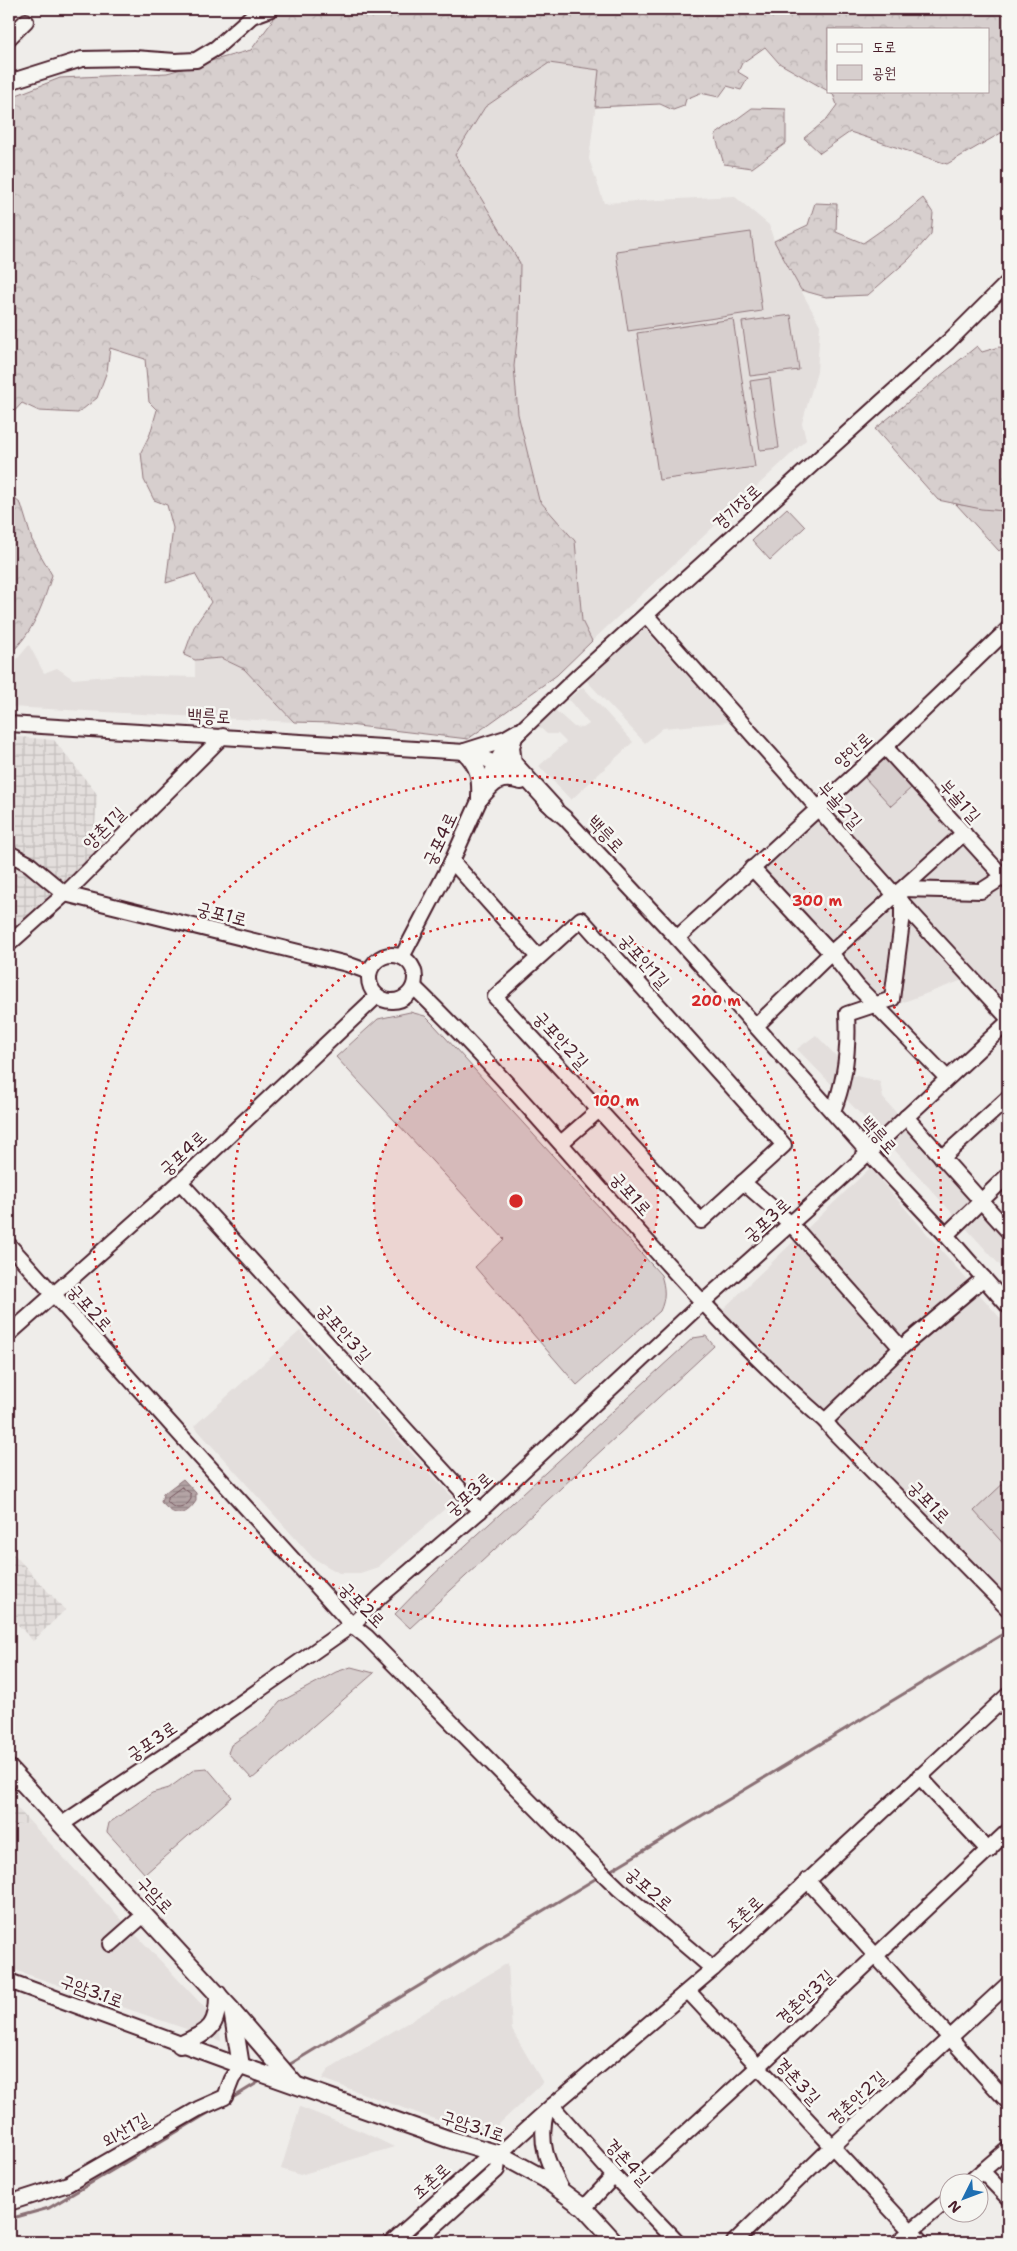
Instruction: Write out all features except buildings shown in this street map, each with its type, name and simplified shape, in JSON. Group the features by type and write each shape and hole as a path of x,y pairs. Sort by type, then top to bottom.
{"main road":[{"path":"480,798 481,778 473,760 465,752 494,744 516,735"},
{"path":"516,735 511,747 513,763 554,808"},
{"path":"480,798 499,779 509,778 522,781"},
{"name":"구암로","path":"9,1768 218,1994 296,2085"},
{"path":"180,2045 209,2029 218,2013 218,1994"},
{"path":"232,2010 244,2066"},
{"name":"구암3.1로","path":"244,2066 448,2139 499,2154 546,2179 584,2208 616,2242"}],"street":[{"path":"9,82 82,59 196,60 216,48 252,16 271,9"},
{"path":"9,38 26,21"},
{"name":"경기장로","path":"496,763 516,735 948,342 1008,282"},
{"name":"부골2길","path":"646,615 900,896 1008,1020"},
{"name":"양안로","path":"677,938 885,746 1008,629"},
{"name":"백릉로","path":"9,724 465,752 488,758 522,781 554,808 677,938 1008,1306"},
{"name":"양촌1길","path":"9,944 65,894 223,736"},
{"name":"부골1길","path":"885,746 1006,879"},
{"name":"궁포4로","path":"402,956 452,861 496,763"},
{"path":"756,1026 831,953 900,896 964,834"},
{"path":"9,852 29,864 65,894"},
{"path":"452,861 538,957"},
{"path":"752,868 831,953 875,1004 947,1078"},
{"path":"900,896 981,891 1006,879"},
{"name":"궁포1로","path":"65,894 338,962 369,972"},
{"path":"833,1111 839,1096 849,1048 847,1014 892,999 902,922 900,896"},
{"name":"궁포안1길","path":"538,957 581,919 784,1145 743,1182"},
{"path":"395,954 402,956 412,966 415,980 414,987 410,993 398,1000 384,1000 378,996 370,985 369,972 372,965 382,956 395,954"},
{"name":"궁포안2길","path":"538,957 495,997 701,1221 743,1182"},
{"name":"궁포1로","path":"414,987 473,1047 561,1143 702,1303 825,1421 1008,1610"},
{"name":"궁포4로","path":"9,1334 180,1182 378,996"},
{"name":"궁포3로","path":"62,1824 195,1735 352,1625 381,1596 480,1511 702,1303 791,1224 1008,1020"},
{"path":"942,1158 1008,1098"},
{"path":"561,1143 599,1110"},
{"path":"906,1117 1008,1231"},
{"path":"946,1235 1008,1175"},
{"name":"궁포안3길","path":"180,1182 480,1511"},
{"path":"743,1182 791,1224 902,1348"},
{"name":"궁포2로","path":"9,1245 352,1625 367,1637 619,1889 713,1969"},
{"path":"825,1421 902,1348 984,1278"},
{"name":"조촌로","path":"392,2242 485,2159 499,2154 713,1969 1008,1695"},
{"path":"920,1776 989,1851"},
{"name":"경촌안3길","path":"627,2187 1008,1832"},
{"path":"807,1880 1008,2102"},
{"path":"111,1944 145,1914"},
{"name":"구암3.1로","path":"9,1981 180,2045 244,2066"},
{"name":"경촌안2길","path":"734,2242 833,2146 1008,1984"},
{"name":"경촌3길","path":"688,1991 921,2242"},
{"name":"외산1길","path":"9,2203 68,2184 198,2109 225,2098 232,2078 244,2066"},
{"path":"549,2109 542,2129 543,2144 546,2159 562,2192"},
{"name":"경촌4길","path":"549,2109 627,2187 677,2242"},
{"path":"979,2174 1008,2149"},
{"name":"조촌로","path":"417,2242 497,2170 499,2154"},
{"path":"982,2171 1008,2198"},
{"path":"584,2208 614,2176"},
{"path":"898,2242 940,2206"}],"shaded area":[{"path":"549,63 600,70 589,159 604,203 734,196 769,225 774,241 820,325 817,372 802,423 806,440 592,641 582,621 575,541 539,500 518,414 514,366 519,323 520,263 454,155 485,107"},
{"path":"644,628 729,722 663,728 645,743 584,678"},
{"path":"29,645 44,673 57,668 73,679 120,675 195,677 195,660 221,658 244,669 294,722 9,707 9,669"},
{"path":"583,687 633,742 571,800 539,766 566,742 558,734 547,734 536,724 555,710 574,727 583,728 589,724 568,699"},
{"path":"9,736 54,740 97,794 95,827 108,842 9,935"},
{"path":"884,754 1008,889 1008,1011 979,974 874,1013 759,868"},
{"path":"816,1035 841,1061 849,1074 880,1082 883,1098 1008,1237 1008,1274 879,1133 797,1049"},
{"path":"870,1168 1008,1327 1008,1597 721,1311"},
{"path":"300,1331 455,1500 378,1567 360,1573 339,1573 313,1558 194,1426"},
{"path":"9,1549 65,1610 33,1641 9,1615"},
{"path":"9,1799 31,1823 9,1826"},
{"path":"31,1823 219,2023 221,2041 9,1968 9,1826"},
{"path":"508,1963 512,2030 543,2083 485,2137 322,2079 328,2070"},
{"path":"300,2107 363,2132 394,2147 300,2175 281,2169"}],"green space":[{"path":"276,9 1008,9 1008,129 947,164 850,132 820,153 804,138 826,120 837,105 830,92 990,92 990,28 827,28 827,90 779,63 765,47 742,63 738,72 748,78 741,90 727,86 719,97 700,93 686,99 684,106 673,110 660,104 595,107 599,70 549,63 485,107 455,155 520,263 519,323 514,366 518,414 539,500 575,541 582,621 592,641 557,675 468,739 332,723 294,722 244,669 221,658 195,660 184,655 194,627 211,602 195,574 166,583 173,528 167,505 154,500 144,480 141,452 150,434 157,410 149,402 145,359 110,348 107,371 97,398 78,413 39,411 22,403 9,417 9,98 60,78 167,73 251,50 271,23"},
{"path":"752,108 786,109 786,143 752,168 724,164 715,135"},
{"path":"923,198 933,213 931,234 909,259 868,295 826,297 801,290 774,241 808,225 815,203 837,204 836,232 863,243"},
{"path":"751,232 762,311 628,331 616,251"},
{"path":"791,315 799,370 750,376 742,322"},
{"path":"733,319 755,467 659,480 637,333"},
{"path":"977,346 982,352 999,347 1008,349 1008,514 1005,511 981,509 938,500 875,429"},
{"path":"770,378 779,448 760,450 750,381"},
{"path":"9,494 21,504 32,540 52,575 45,598 31,628 9,655"},
{"path":"956,504 1005,511 1008,514 1008,552 1004,547 999,551"},
{"path":"787,508 805,527 770,560 752,540"},
{"path":"885,759 911,788 891,806 865,778"},
{"path":"410,1012 425,1016 435,1026 661,1275 664,1293 660,1311 577,1385 475,1267 504,1239 336,1057 378,1019"},
{"path":"706,1336 714,1346 410,1628 395,1614 432,1576 693,1338"},
{"path":"1008,1479 1008,1549 974,1511"},
{"path":"351,1667 374,1673 252,1779 228,1753 231,1745 262,1723 280,1702 336,1672"},
{"path":"207,1768 232,1797 145,1874 107,1832 109,1823 152,1793 169,1788 195,1769"}],"water":[{"path":"183,1479 196,1493 196,1501 192,1507 179,1514 170,1511 161,1502 163,1494"}],"waterway":[{"path":"608,1872 1008,1631"},
{"path":"287,2066 600,1876"},
{"path":"229,2100 262,2080"},
{"path":"9,2219 49,2208 215,2109"}]}
